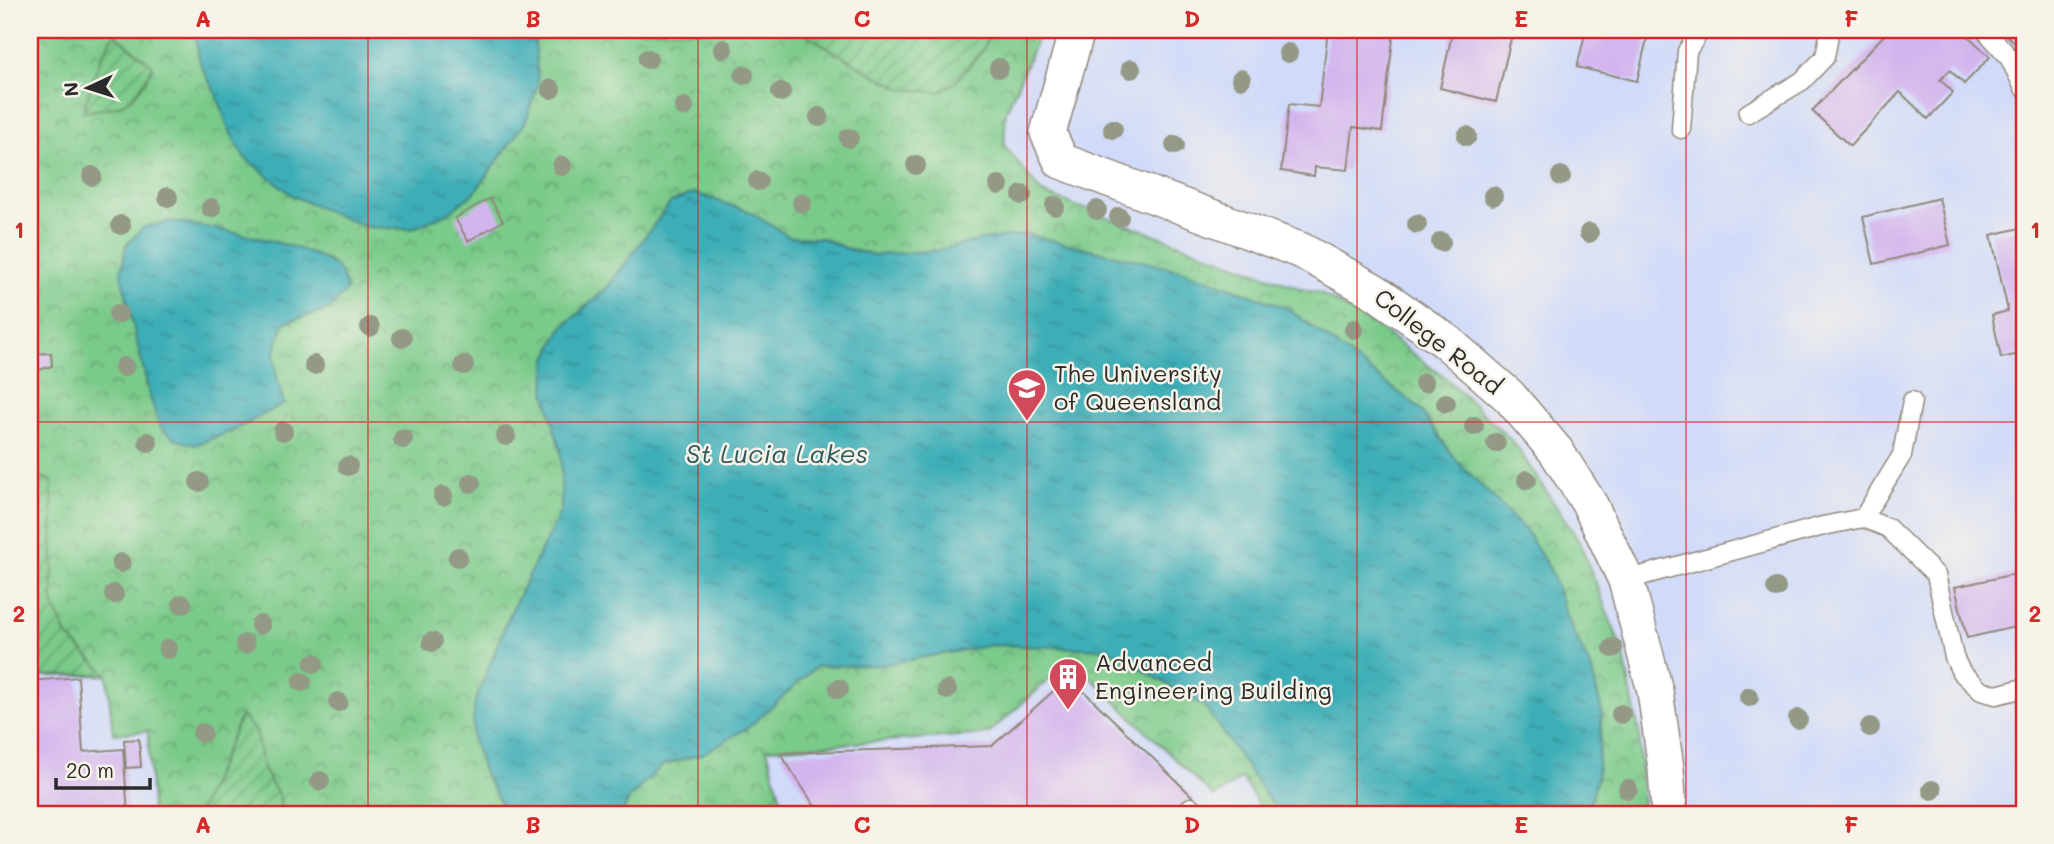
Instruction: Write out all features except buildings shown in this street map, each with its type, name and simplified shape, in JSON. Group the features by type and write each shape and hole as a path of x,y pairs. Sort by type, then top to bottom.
{"street":[{"name":"College Road","path":"1077,30 1048,133 1061,161 1302,251 1374,291 1447,342 1508,396 1556,451 1590,505 1626,580 1656,691 1669,814"}],"lane":[{"path":"1681,129 1687,51 1701,30"},
{"path":"1748,113 1802,81 1825,57 1830,30"},
{"path":"1985,30 2009,57 2024,88"},
{"path":"1863,518 1902,455 1912,401"},
{"path":"1626,580 1823,526 1863,518 1888,528 1936,575 1954,657 1961,672 1981,691 1996,695 2024,688"}],"shaded area":[{"name":"The University of Queensland","path":"30,30 2024,30 2024,814 30,814"}],"green space":[{"name":"The University of Queensland","path":"30,30 1041,30 1006,112 1004,145 1042,193 1302,289 1320,293 1379,328 1450,382 1514,443 1579,541 1623,652 1639,733 1643,814 1264,814 1242,778 1214,797 1072,659 988,734 767,749 785,814 152,814 148,731 113,734 107,675 43,676 30,673"},
{"path":"799,30 991,30 983,50 954,84 940,92 903,89"},
{"path":"115,34 153,66 140,89 127,102 83,112 100,62"},
{"path":"30,473 52,481 53,603 67,636 107,674 43,676 30,673"},
{"path":"241,715 255,730 264,771 280,797 281,814 198,814"}],"water":[{"path":"197,30 534,30 538,85 525,123 474,193 448,213 412,229 367,227 293,196 244,157 201,66 195,36"},
{"name":"St Lucia Lakes","path":"694,193 748,211 790,237 822,238 847,249 875,255 939,250 981,240 1025,234 1184,271 1287,308 1418,407 1458,462 1526,531 1551,571 1568,621 1591,668 1602,712 1597,778 1587,814 1279,814 1205,707 1108,649 992,645 881,665 817,666 749,727 702,754 663,765 630,797 622,814 511,814 504,809 484,773 472,738 475,702 508,618 561,510 561,454 545,391 547,358 561,329 606,289 671,202"},
{"path":"172,221 260,238 308,252 338,269 347,289 329,310 285,322 275,354 284,404 232,431 195,445 175,439 160,427 150,397 121,274 126,245 144,227"}],"place":[{"name":"The University of Queensland","path":"1027,422"},
{"name":"Advanced Engineering Building","path":"1068,711"}]}
